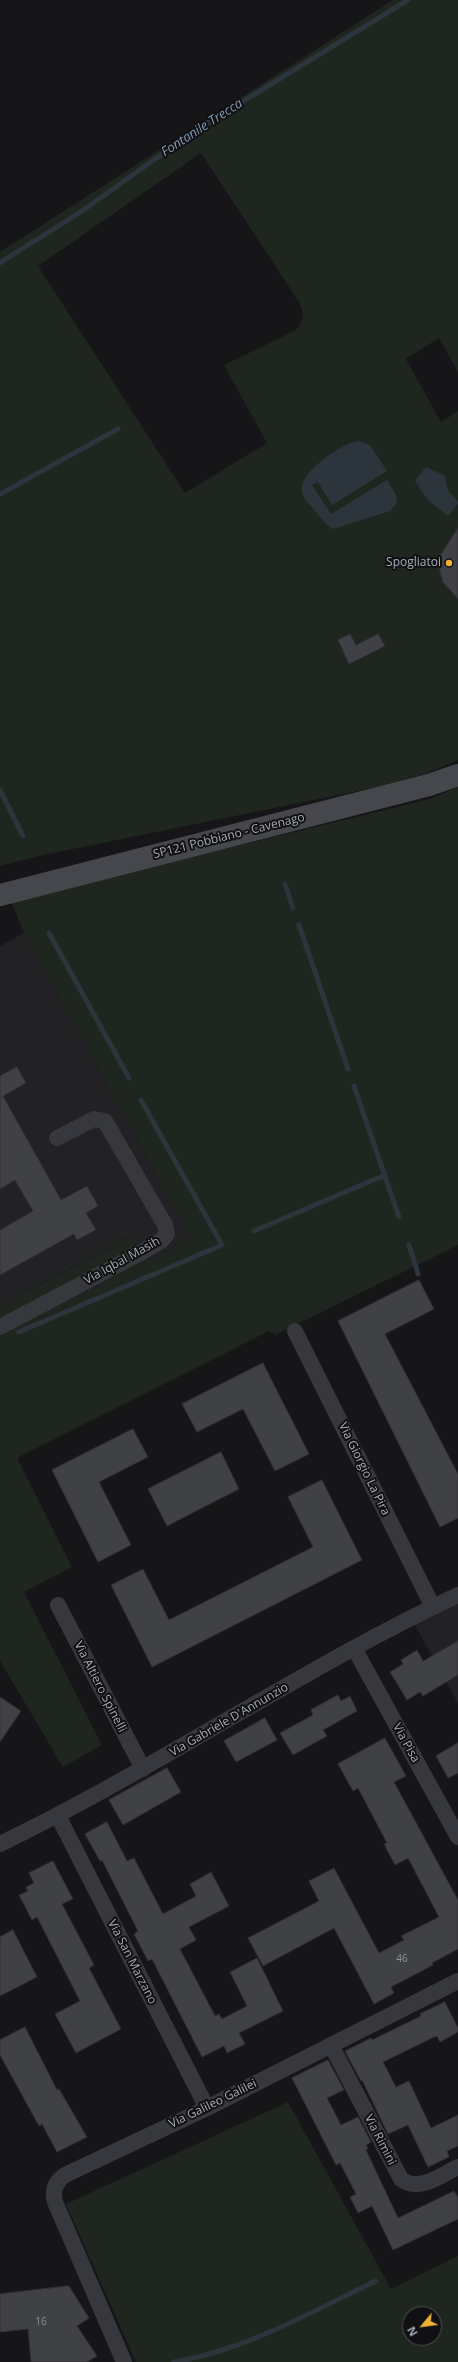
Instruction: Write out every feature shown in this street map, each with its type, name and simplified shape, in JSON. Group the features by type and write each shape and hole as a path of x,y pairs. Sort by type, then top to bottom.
{"street":[{"name":"SP121 Pobbiano - Cavenago","path":"0,895 429,785 458,775"},
{"name":"Via Iqbal Masih","path":"0,1327 142,1252 161,1241 167,1234 165,1225 105,1121 94,1119 57,1138"},
{"name":"Via Giorgio La Pira","path":"295,1331 433,1607"},
{"name":"Via Gabriele D'Annunzio","path":"0,1844 58,1816 143,1769 354,1648 458,1595"},
{"name":"Via Altiero Spinelli","path":"58,1605 143,1769"},
{"name":"Via Pisa","path":"354,1648 458,1837"},
{"name":"Via San Marzano","path":"58,1816 207,2108"},
{"name":"Via Galileo Galilei","path":"124,2362 55,2202 54,2192 59,2181 65,2175 207,2108 458,1981"},
{"name":"Via Rimini","path":"331,2045 401,2178 411,2184 422,2184 458,2167"}],"shaded area":[{"path":"393,0 458,0 458,372 439,338 406,359 441,422 458,411 458,760 425,774 373,788 43,855 0,866 0,252","holes":["201,153 299,302 303,317 296,330 224,365 267,443 185,493 38,266"]},
{"path":"358,441 370,445 387,471 332,505 318,482 312,485 331,514 387,480 396,495 397,503 390,511 333,529 328,526 306,500 302,492 302,485 313,468 322,460 342,447"},
{"path":"426,467 445,476 448,491 458,501 458,504 448,516 428,500 415,481"},
{"path":"458,787 458,1245 275,1335 269,1331 17,1458 72,1567 24,1592 102,1745 63,1767 0,1661 0,1306 133,1235 149,1260 191,1238 24,933 11,901 430,799"},
{"path":"24,933 191,1238 149,1260 132,1235 0,1306 0,946"},
{"path":"458,1595 458,1703 411,1618"},
{"path":"288,2102 391,2289 458,2256 458,2362 136,2362 66,2204"}],"building":[{"name":"Spogliatoi","path":"458,528 458,599 443,582 440,572 439,558"},
{"path":"350,634 356,645 378,634 385,646 349,664 338,640"},
{"path":"17,1067 26,1083 3,1096 61,1200 87,1186 98,1206 86,1213 96,1230 77,1240 74,1234 0,1275 0,1230 33,1211 15,1180 0,1189 0,1076"},
{"path":"419,1280 434,1309 385,1334 458,1474 458,1518 440,1527 338,1321"},
{"path":"263,1363 309,1454 275,1471 243,1409 197,1432 182,1404"},
{"path":"133,1429 148,1457 99,1482 131,1545 98,1562 52,1470"},
{"path":"221,1452 239,1489 167,1526 148,1489"},
{"path":"322,1480 362,1560 152,1667 111,1585 143,1569 169,1620 313,1547 288,1497"},
{"path":"458,1641 458,1675 423,1696 420,1692 407,1700 390,1672 403,1664 401,1660 417,1650 423,1661"},
{"path":"338,1695 341,1701 350,1696 357,1711 323,1730 327,1736 293,1755 280,1733 313,1715 311,1710"},
{"path":"0,1697 21,1711 0,1742"},
{"path":"265,1718 277,1740 236,1762 224,1741"},
{"path":"385,1738 406,1776 394,1782 458,1900 458,1949 432,1963 433,1965 391,1987 394,1993 374,2004 334,1928 263,1966 248,1938 319,1901 309,1881 334,1868 379,1953 404,1940 401,1936 439,1917 408,1858 395,1865 384,1844 387,1843 358,1788 353,1791 338,1764"},
{"path":"458,1743 458,1773 448,1778 436,1756"},
{"path":"167,1768 181,1792 123,1825 109,1800"},
{"path":"107,1822 127,1861 134,1858 163,1914 196,1896 190,1884 211,1872 229,1906 189,1927 196,1940 180,1949 215,2016 219,2014 222,2019 247,2006 230,1972 257,1958 283,2011 239,2033 245,2044 227,2053 224,2046 202,2057 152,1959 148,1961 134,1934 138,1931 102,1860 100,1861 85,1834"},
{"path":"53,1861 73,1899 62,1904 94,1965 89,1968 121,2029 76,2053 55,2014 80,2001 37,1917 32,1920 19,1895 28,1891 26,1887 34,1883 29,1873"},
{"path":"13,1930 37,1977 0,1996 0,1937"},
{"path":"445,2002 458,2028 458,2032 440,2042 437,2036 432,2038 383,2062 396,2087 409,2081 431,2128 458,2115 458,2146 447,2151 449,2157 428,2167 408,2125 388,2134 362,2080 361,2081 345,2051 371,2038 372,2040 421,2016 420,2014"},
{"path":"25,2027 57,2090 59,2089 87,2137 57,2152 42,2124 39,2126 0,2055 0,2040"},
{"path":"328,2060 344,2090 327,2098 341,2125 358,2117 371,2142 366,2145 368,2148 366,2150 398,2218 454,2191 458,2198 458,2219 393,2250 372,2206 358,2213 350,2197 356,2194 340,2163 336,2165 292,2078"},
{"path":"69,2286 89,2318 77,2326 97,2356 87,2362 31,2362 28,2329 0,2332 0,2294"}],"waterway":[{"name":"Fontanile Trecca","path":"0,263 82,211 193,132 408,0"},
{"path":"0,494 118,429"},
{"path":"0,790 23,836"},
{"path":"285,884 293,908"},
{"path":"299,925 348,1069"},
{"path":"49,933 129,1078"},
{"path":"354,1086 399,1217"},
{"path":"19,1332 222,1245 141,1100"},
{"path":"254,1231 385,1175"},
{"path":"409,1245 418,1274"},
{"path":"174,2362 227,2349 278,2329 376,2281"}],"place":[{"name":"Spogliatoi","path":"449,563"}]}
